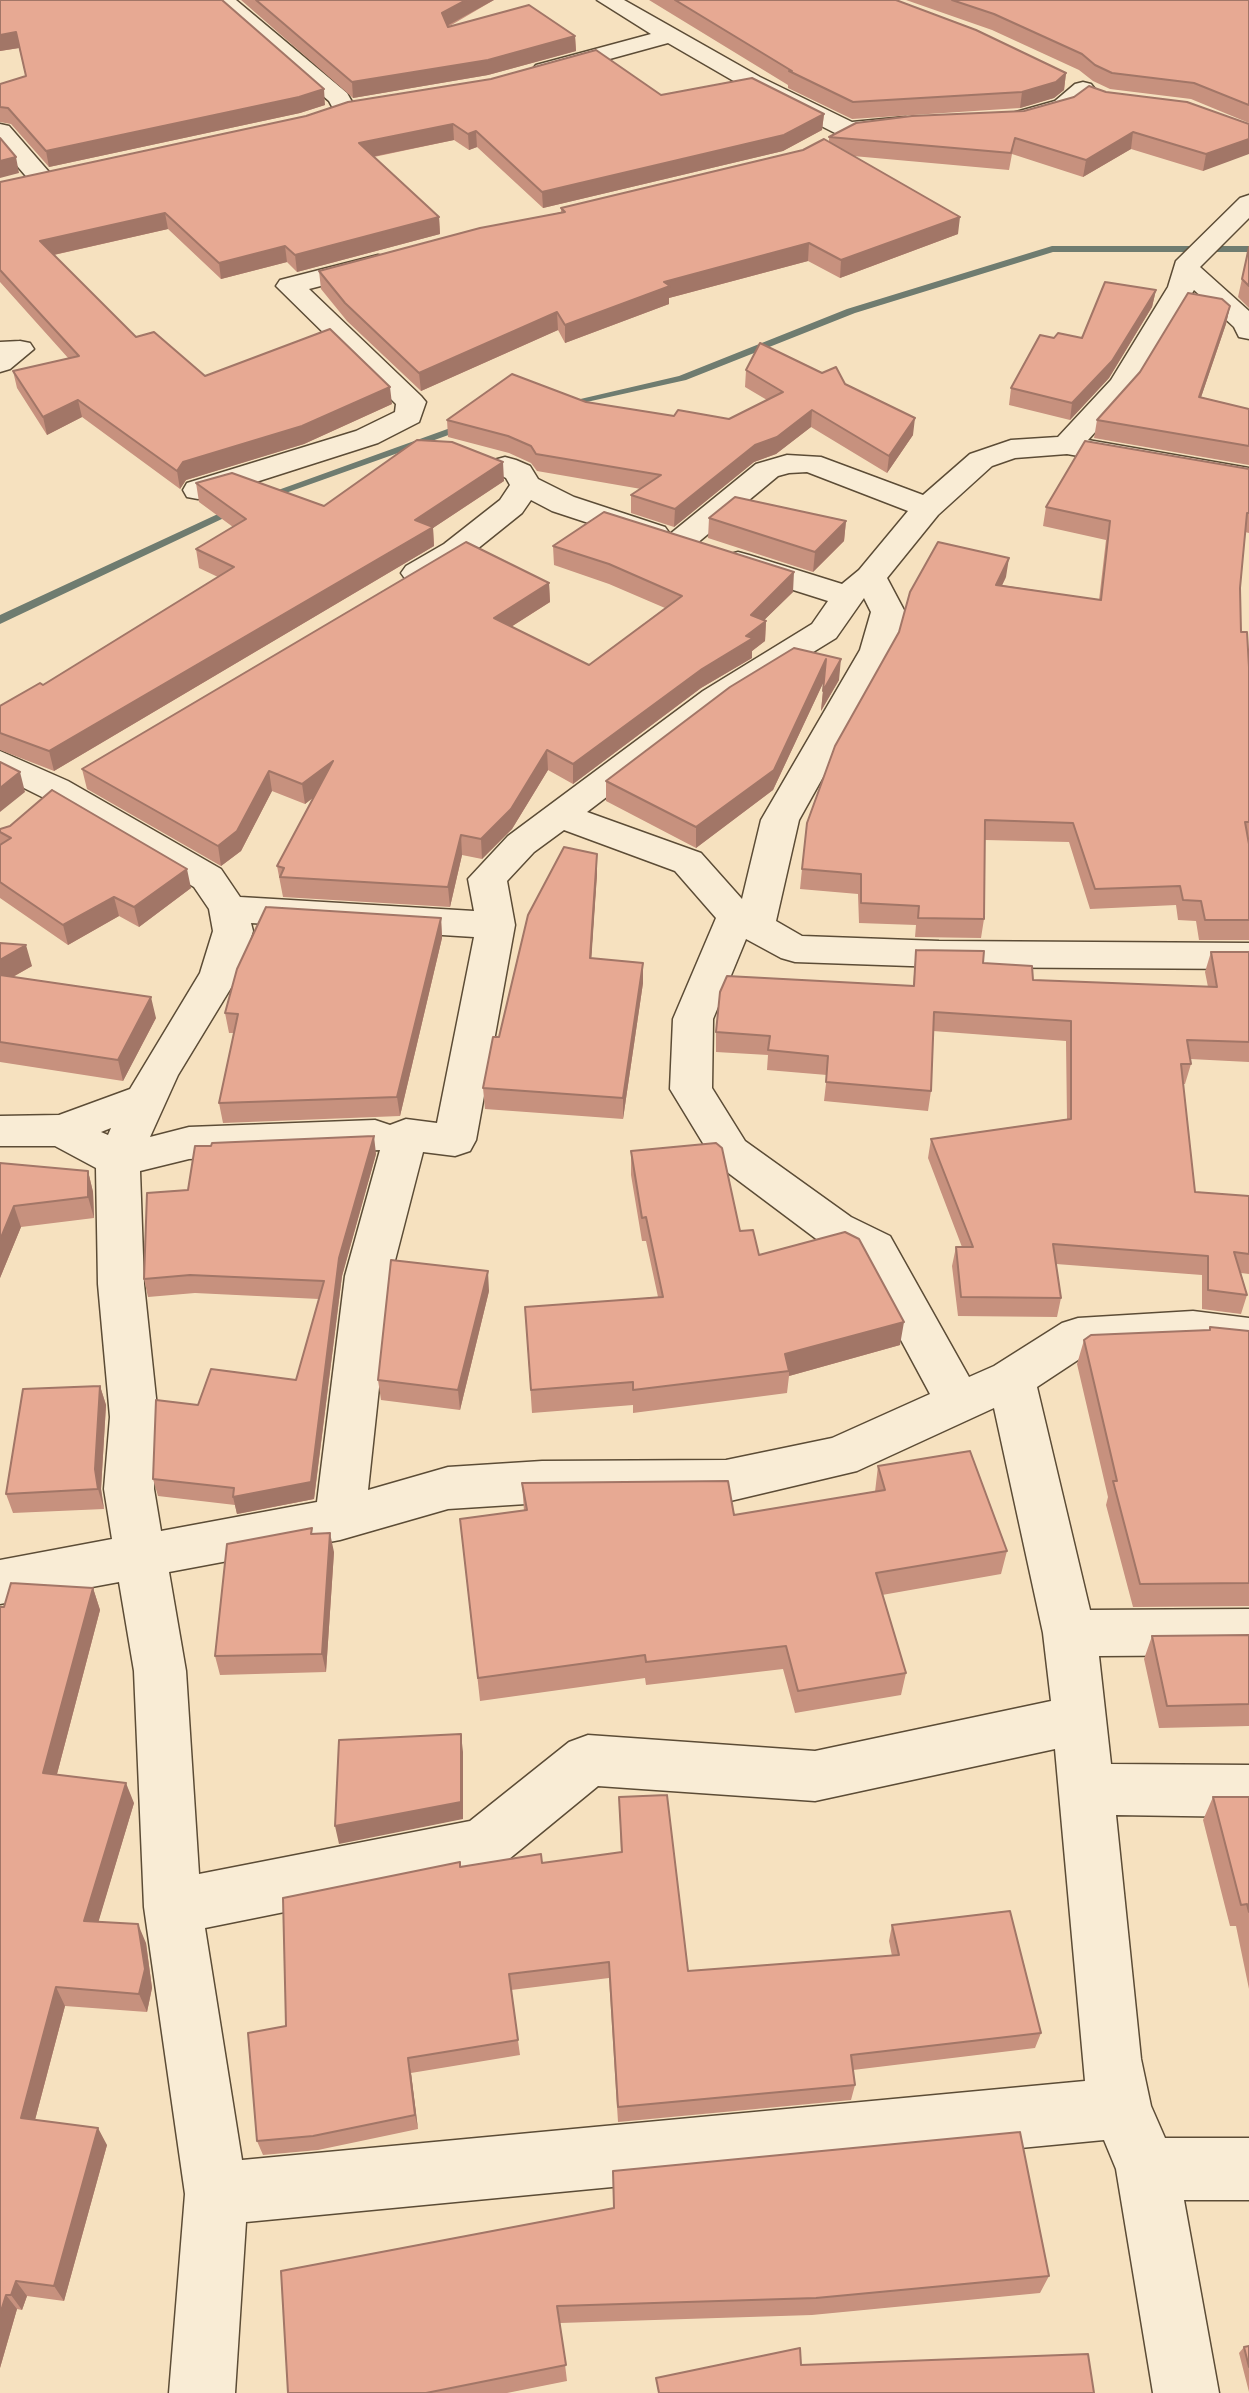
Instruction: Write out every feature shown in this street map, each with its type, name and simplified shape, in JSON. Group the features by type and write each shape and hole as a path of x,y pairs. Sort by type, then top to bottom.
{"street":[{"path":"223,0 339,98 344,109"},
{"path":"608,0 669,36 848,130"},
{"path":"521,77 669,36"},
{"path":"993,120 1021,118 1063,106 1086,88"},
{"path":"319,118 344,109 373,104"},
{"path":"820,145 848,130 924,122"},
{"path":"0,131 40,177"},
{"path":"13,184 70,172"},
{"path":"1067,445 1124,383 1182,287 1185,267 1249,203"},
{"path":"198,490 367,437 399,435 409,416 411,402 290,286 396,258"},
{"path":"1185,267 1239,308 1249,331"},
{"path":"0,350 20,349 0,363"},
{"path":"62,1130 118,1160 189,1143 406,1135 455,1140 496,925 487,879 521,844 715,698 824,631 858,586 927,508 981,460 1011,449 1067,445 1249,477"},
{"path":"388,590 455,551 518,495 519,472 484,458"},
{"path":"679,542 767,470 787,464 810,463 927,508"},
{"path":"518,495 563,504 679,542 858,586 888,612 877,650 780,820 746,921 693,1019 691,1089 730,1152 835,1229 874,1248 958,1401"},
{"path":"0,762 57,790 208,878 228,909 233,931 220,973 158,1074 118,1160 121,1284 134,1417 129,1489 160,1671 173,1907 216,2194 202,2393"},
{"path":"562,816 688,862 746,921 795,949 939,954 1249,956"},
{"path":"228,909 496,925"},
{"path":"0,1131 62,1130 146,1099"},
{"path":"340,1519 368,1276 406,1135"},
{"path":"0,1582 340,1519 448,1488 542,1482 726,1481 840,1457 1011,1379 1078,1336 1193,1329 1249,1336"},
{"path":"1011,1379 1069,1633 1080,1719 1111,2059 1121,2108 1147,2169 1186,2393"},
{"path":"1069,1633 1249,1632"},
{"path":"173,1907 483,1845 588,1760 815,1776 1080,1719"},
{"path":"1086,1789 1249,1791"},
{"path":"216,2194 1121,2108"},
{"path":"1147,2169 1249,2169"}],"building":[{"path":"0,0 222,0 324,89 46,151 8,108 0,107 0,84 26,76 16,32 0,35"},
{"path":"256,0 466,0 442,13 448,27 529,5 575,36 488,60 352,82"},
{"path":"675,0 896,0 976,30 1066,73 1056,82 1022,92 853,102 789,71 792,71"},
{"path":"952,0 1249,0 1249,105 1194,83 1112,73 1082,54 994,14"},
{"path":"596,50 661,95 752,78 824,114 784,135 542,192 476,131 468,134 453,124 359,143 439,217 295,255 285,246 219,263 165,213 40,241 136,337 154,332 205,376 330,329 390,387 302,426 183,462 177,471 78,400 43,417 13,371 79,356 0,270 0,182 306,116 348,102 491,79"},
{"path":"1089,86 1106,92 1187,102 1249,124 1249,139 1206,154 1133,132 1086,160 1015,138 1011,153 829,137 856,123 912,116 1024,111 1074,97"},
{"path":"0,138 16,157 0,161"},
{"path":"824,139 960,217 841,260 809,243 664,282 670,286 565,325 557,312 419,373 345,303 319,271 480,228 565,212 561,208 803,150"},
{"path":"1249,247 1249,286 1242,279"},
{"path":"1105,282 1156,290 1112,361 1072,403 1011,388 1040,335 1054,338 1058,333 1082,338"},
{"path":"1188,293 1222,299 1230,306 1199,397 1249,409 1249,446 1097,420 1140,372"},
{"path":"760,343 822,373 836,367 845,384 915,418 889,456 812,410 777,437 755,445 675,509 631,495 661,475 536,454 531,446 508,436 447,420 512,374 586,402 674,416 678,410 729,419 783,392 746,370"},
{"path":"417,440 452,442 503,462 415,520 433,527 49,751 0,733 0,706 40,683 43,685 234,567 196,549 246,519 196,483 232,473 324,506"},
{"path":"1085,441 1249,469 1249,513 1240,588 1241,632 1247,632 1249,667 1249,822 1245,822 1249,844 1249,920 1205,920 1201,901 1183,900 1180,886 1095,889 1073,823 985,820 984,919 918,918 919,906 861,903 861,874 802,869 807,823 835,746 899,632 910,592 938,542 1009,558 996,585 1101,600 1110,521 1046,507"},
{"path":"735,497 846,521 815,552 709,518"},
{"path":"604,512 794,572 751,615 766,621 746,636 753,638 702,669 573,764 547,750 511,809 481,839 461,835 448,887 280,877 284,868 277,866 333,761 302,784 269,771 237,831 218,846 82,769 466,542 549,583 494,618 589,665 682,596 609,564 553,546"},
{"path":"794,648 841,659 823,691 826,659 774,770 696,827 606,781 730,687"},
{"path":"0,762 20,772 0,788"},
{"path":"52,790 187,869 134,907 114,897 63,925 0,882 0,845 11,838 0,829 10,826"},
{"path":"564,847 597,854 590,958 643,963 623,1098 483,1088 493,1037 499,1037 528,915"},
{"path":"266,907 441,918 397,1097 219,1103 238,1014 225,1013 237,969"},
{"path":"0,943 26,945 0,960"},
{"path":"916,950 984,951 983,963 1032,966 1033,980 1217,987 1211,952 1249,952 1249,1042 1187,1040 1191,1064 1181,1064 1195,1192 1249,1196 1249,1254 1234,1252 1247,1295 1208,1290 1208,1256 1053,1244 1061,1298 961,1297 956,1247 973,1247 931,1139 1071,1119 1071,1021 934,1012 931,1091 826,1082 828,1056 768,1050 770,1036 716,1032 720,992 727,976 914,986"},
{"path":"0,975 151,997 118,1060 0,1042"},
{"path":"374,1136 339,1258 311,1482 233,1497 234,1488 153,1479 156,1400 198,1405 211,1369 296,1380 324,1281 190,1275 144,1279 147,1193 188,1190 195,1146"},
{"path":"716,1143 722,1148 740,1231 753,1230 759,1255 845,1232 859,1239 904,1322 785,1354 789,1371 633,1390 633,1382 531,1390 525,1307 663,1297 646,1217 642,1218 631,1151"},
{"path":"0,1163 88,1171 88,1197 14,1206 0,1240"},
{"path":"391,1260 488,1271 458,1390 378,1380"},
{"path":"1210,1327 1249,1331 1249,1583 1140,1584 1113,1481 1117,1481 1084,1340 1091,1335 1210,1330"},
{"path":"100,1386 95,1469 98,1489 6,1494 23,1389"},
{"path":"970,1451 1007,1551 876,1573 906,1673 798,1691 786,1646 646,1662 645,1655 478,1678 460,1519 527,1510 522,1483 728,1481 734,1515 885,1490 878,1466"},
{"path":"312,1528 311,1534 330,1533 322,1654 215,1656 227,1544"},
{"path":"11,1583 93,1588 43,1773 126,1783 84,1921 138,1924 145,1969 139,1994 56,1987 21,2118 98,2128 54,2286 16,2281 11,2295 6,2295 0,2314 0,1607 4,1607"},
{"path":"1249,1635 1249,1704 1167,1706 1152,1636"},
{"path":"461,1734 461,1802 335,1826 339,1740"},
{"path":"667,1795 688,1971 899,1955 892,1925 1010,1911 1041,2033 851,2055 855,2085 618,2107 609,1962 509,1974 518,2040 408,2058 415,2115 313,2136 257,2141 248,2033 286,2026 283,1898 460,1862 460,1867 541,1854 542,1863 622,1852 619,1797"},
{"path":"1213,1797 1249,1797 1249,1912 1247,1904 1241,1905"},
{"path":"1020,2132 1049,2276 816,2298 557,2306 566,2365 426,2393 288,2393 281,2271 614,2208 613,2171"},
{"path":"1249,2346 1249,2367 1244,2347"},
{"path":"800,2348 801,2365 1088,2354 1094,2393 659,2393 656,2378"}],"waterway":[{"path":"564,404 682,378 851,311 1052,249 1249,249"},
{"path":"262,498 467,425"},
{"path":"0,620 237,509"}]}
